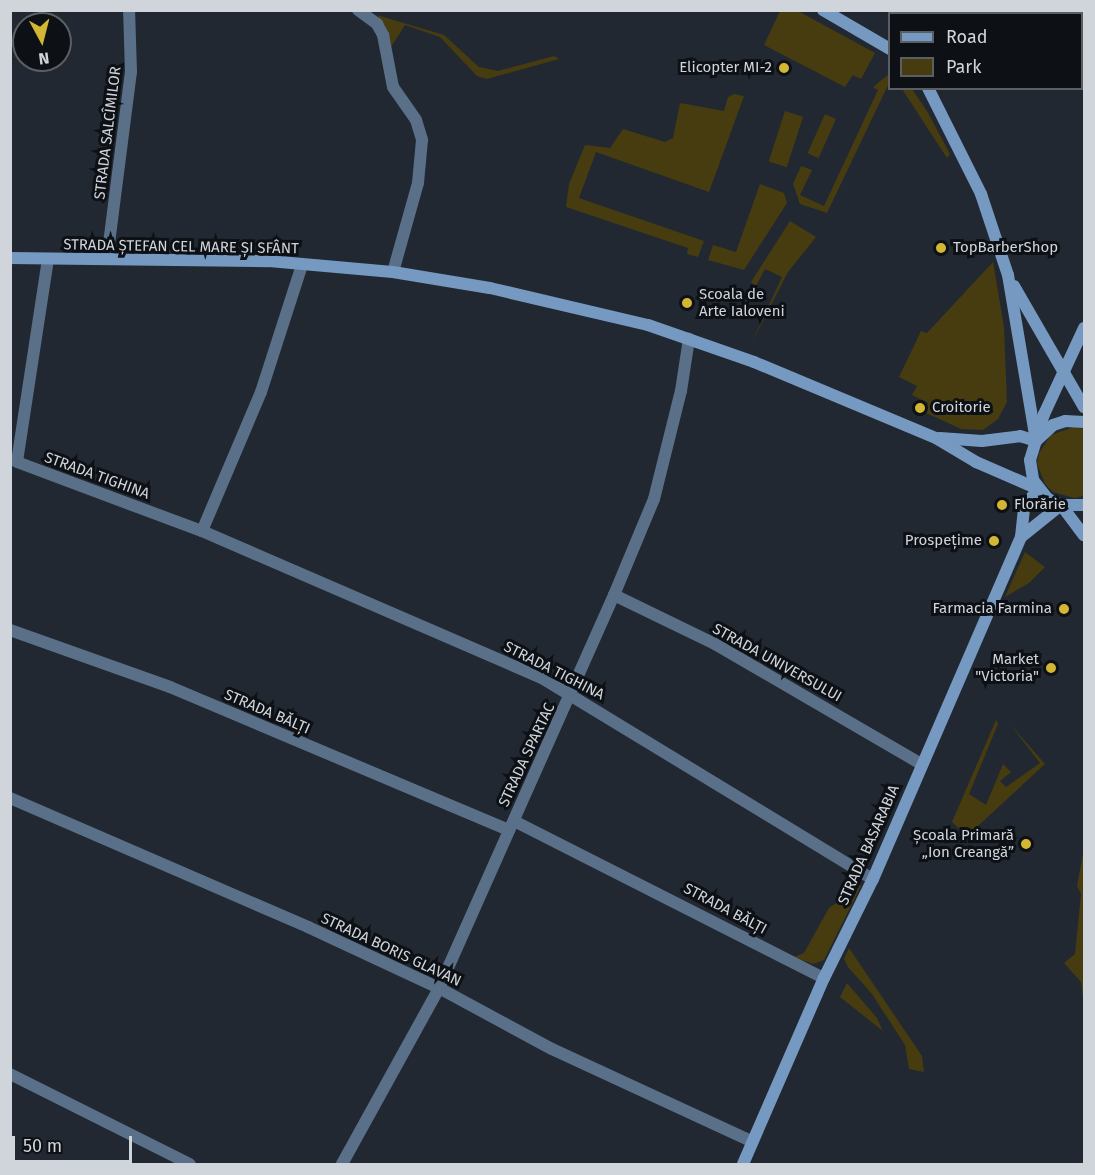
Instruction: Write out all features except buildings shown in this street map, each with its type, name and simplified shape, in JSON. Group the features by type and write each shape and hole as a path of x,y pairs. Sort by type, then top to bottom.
{"main road":[{"path":"823,10 888,48"},
{"path":"929,90 981,194 1008,276 1036,441"},
{"name":"STRADA ȘTEFAN CEL MARE ȘI SFÂNT","path":"10,258 302,265 393,272 565,305 689,339 777,371 936,438 976,462 1038,489"},
{"path":"1008,276 1084,406"},
{"path":"1084,328 1065,375 1044,414 1030,470 1038,489 1061,505 1084,535"},
{"path":"1036,441 1053,425 1065,421 1084,422"},
{"name":"STRADA ȘTEFAN CEL MARE ȘI SFÂNT","path":"936,438 982,441 1020,436 1036,441"},
{"name":"STRADA BASARABIA","path":"743,1164 824,978 873,879 1021,537 1024,507 1038,489"},
{"path":"1061,505 1084,505"},
{"name":"STRADA BASARABIA","path":"1021,537 1061,505"}],"street":[{"name":"STRADA SALCÎMILOR","path":"107,259 131,72 129,10"},
{"path":"357,10 377,24 383,35 393,87 416,120 422,140 418,183 393,272"},
{"name":"STRADA TIGHINA","path":"48,259 17,462 202,531 572,694 873,879"},
{"path":"202,531 261,392 302,265"},
{"name":"STRADA SPARTAC","path":"342,1164 439,988 572,694 614,595 654,499 681,391 689,339"},
{"name":"STRADA UNIVERSULUI","path":"614,595 715,644 921,764"},
{"name":"STRADA BĂLȚI","path":"10,630 170,687 511,826 824,978"},
{"name":"STRADA BORIS GLAVAN","path":"10,798 439,988 552,1049 753,1142"},
{"path":"10,1074 190,1164"}],"green space":[{"path":"780,11 798,11 875,53 861,79 853,75 845,87 764,45"},
{"path":"377,15 444,35 479,67 498,71 554,56 559,59 487,79 477,76 440,37 405,25 391,47 387,29"},
{"path":"888,75 888,85 827,213 800,204 793,184 801,166 812,170 800,195 824,206 878,90 873,87"},
{"path":"903,90 913,90 927,111 950,154 947,158"},
{"path":"734,94 744,96 709,192 596,152 579,198 704,241 698,257 687,254 688,248 566,207 569,184 585,145 610,148 623,129 665,142 673,138 680,103 724,111 728,97"},
{"path":"785,111 803,117 787,167 769,161"},
{"path":"825,114 836,119 818,158 808,153"},
{"path":"760,184 784,193 787,203 744,270 708,260 713,245 736,252"},
{"path":"790,221 816,237 788,272 751,344 782,277 765,269 756,286 751,282"},
{"path":"993,262 1004,327 1007,402 998,419 983,430 961,429 924,412 928,403 912,395 917,386 899,377 921,331 927,333"},
{"path":"1074,427 1084,429 1084,496 1074,498 1053,492 1045,484 1037,464 1039,453 1051,435"},
{"path":"1025,552 1045,567 1029,583 1005,597"},
{"path":"996,720 998,724 969,794 986,805 1003,764 1011,772 1000,781 1006,787 1040,763 1009,723 1045,764 967,836 952,822"},
{"path":"1084,848 1084,1006 1081,982 1064,963 1075,954 1081,894 1077,886"},
{"path":"857,881 861,886 824,960 813,964 794,957 804,953 829,908 850,894"},
{"path":"849,948 922,1056 924,1072 909,1069 905,1045 872,994 848,967 844,959"},
{"path":"847,983 877,1018 883,1031 840,997"}],"place":[{"name":"Elicopter MI-2","path":"784,68"},
{"name":"TopBarberShop","path":"941,248"},
{"name":"Școala de Arte Ialoveni","path":"687,303"},
{"name":"Croitorie","path":"920,408"},
{"name":"Florărie","path":"1002,505"},
{"name":"Prospețime","path":"994,541"},
{"name":"Farmacia Farmina","path":"1064,609"},
{"name":"Market \"Victoria\"","path":"1051,668"},
{"name":"Școala Primară „Ion Creangă”","path":"1026,844"}]}
